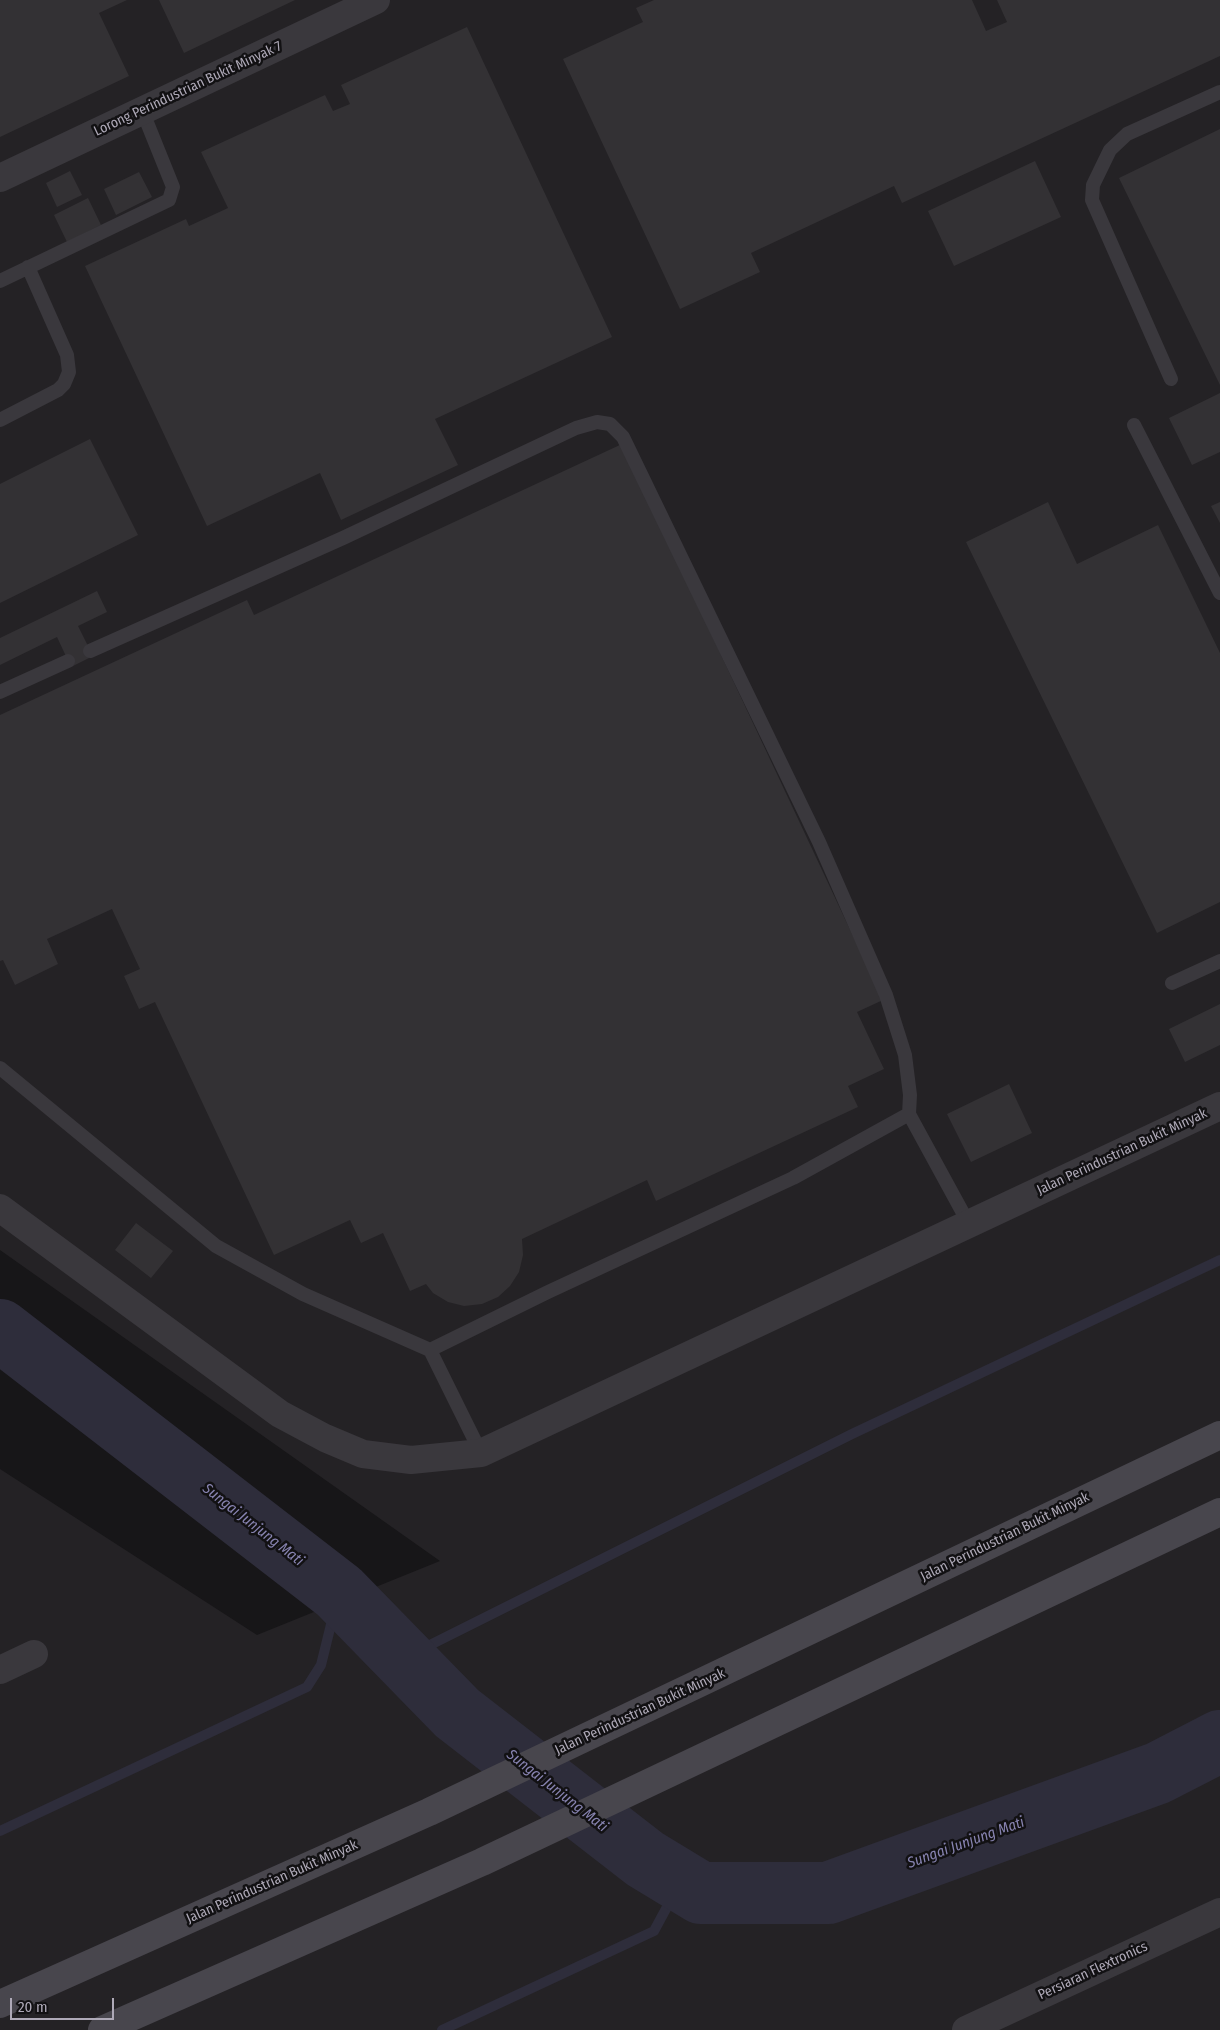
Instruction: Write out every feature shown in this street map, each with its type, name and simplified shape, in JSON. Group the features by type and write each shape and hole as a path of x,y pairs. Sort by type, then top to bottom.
{"main road":[{"name":"Jalan Perindustrian Bukit Minyak","path":"0,2004 429,1812 1220,1435"},
{"path":"102,2030 482,1862 1220,1512"}],"street":[{"name":"Lorong Perindustrian Bukit Minyak 7","path":"0,178 376,0"},
{"name":"Jalan Perindustrian Bukit Minyak","path":"0,1208 280,1414 325,1438 363,1454 411,1460 481,1453 1220,1106"},
{"path":"0,1670 34,1654"},
{"name":"Persiaran Flextronics","path":"966,2030 1220,1912"}],"lane":[{"path":"1171,379 1092,200 1093,185 1110,150 1127,134 1220,92"},
{"path":"0,281 168,200 173,188 142,110"},
{"path":"0,420 58,390 64,384 69,372 67,355 28,267"},
{"path":"90,651 342,538 576,428 597,422 610,424 622,437 640,472 819,842 886,995 905,1055 910,1095 909,1114 969,1224"},
{"path":"1134,425 1220,593"},
{"path":"0,692 68,660"},
{"path":"1172,983 1220,961"},
{"path":"0,1068 216,1246 303,1294 430,1350 481,1453"},
{"path":"430,1350 793,1178 909,1114"}],"shaded area":[{"path":"0,0 1220,0 1220,2030 0,2030 0,1469 257,1635 440,1561 0,1250"}],"building":[{"path":"0,0 127,0 99,13 129,76 0,137"},
{"path":"159,0 295,0 184,53"},
{"path":"654,0 972,0 986,31 1007,22 997,0 1220,0 1220,56 902,203 894,186 751,253 760,272 680,309 563,59 643,22 636,8"},
{"path":"467,27 612,337 435,419 458,465 341,520 320,473 207,526 85,266 186,219 189,226 228,208 201,152 325,95 333,111 350,104 341,85"},
{"path":"1220,129 1220,385 1119,178"},
{"path":"1035,161 1061,217 954,266 928,211"},
{"path":"70,171 82,195 57,207 46,183"},
{"path":"139,172 152,197 116,215 104,189"},
{"path":"88,198 101,225 67,242 54,215"},
{"path":"1220,393 1220,452 1192,465 1169,418"},
{"path":"90,439 138,535 0,603 0,484"},
{"path":"622,444 883,1000 857,1012 884,1069 848,1086 858,1107 656,1201 647,1180 522,1239 523,1255 519,1272 510,1286 498,1297 482,1304 464,1306 448,1302 433,1293 426,1284 410,1291 383,1233 361,1243 350,1220 274,1255 155,1002 139,1009 124,976 140,969 112,909 47,939 58,964 15,985 3,960 0,961 0,715 247,600 254,615"},
{"path":"1048,502 1077,564 1158,525 1220,653 1220,902 1157,933 966,542"},
{"path":"1220,502 1220,523 1211,506"},
{"path":"97,591 107,612 78,626 93,656 71,667 57,637 0,665 0,638"},
{"path":"1220,1004 1220,1045 1185,1062 1169,1029"},
{"path":"1009,1084 1032,1133 971,1162 947,1114"},
{"path":"136,1223 173,1251 151,1278 115,1250"}],"waterway":[{"path":"404,1658 852,1434 1220,1260"},
{"name":"Sungai Junjung Mati","path":"0,1330 339,1592 457,1713 645,1859 701,1893 828,1893 1158,1773 1220,1741"},
{"path":"0,1831 307,1687 321,1665 339,1592"},
{"path":"442,2030 654,1931 681,1881"}]}
